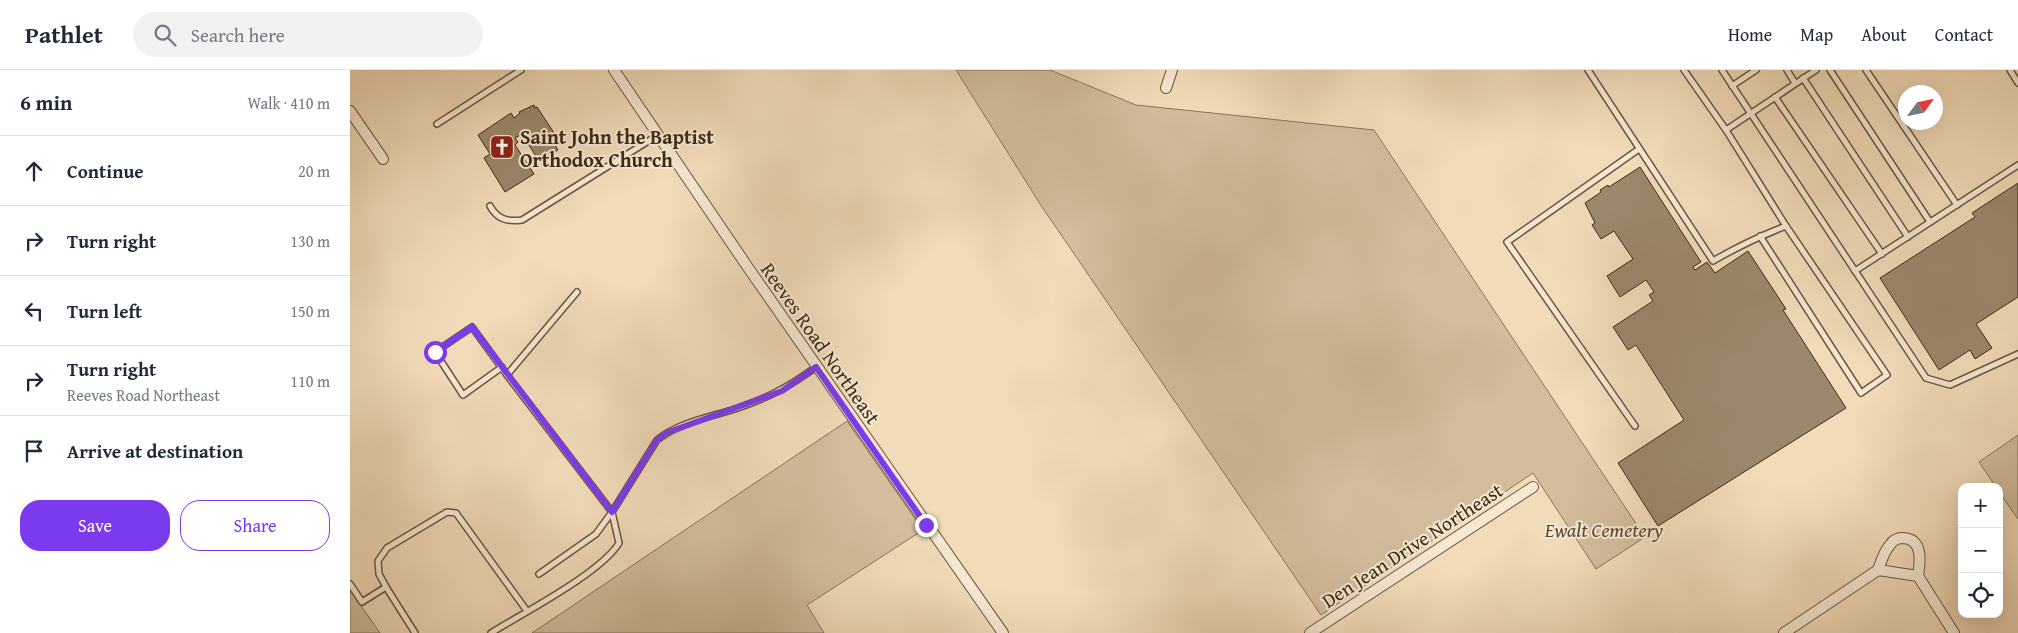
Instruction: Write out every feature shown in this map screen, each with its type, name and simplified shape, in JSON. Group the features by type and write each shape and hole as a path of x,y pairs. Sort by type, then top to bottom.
{"street":[{"name":"Reeves Road Northeast","path":"614,70 816,367 1003,633"},
{"path":"1166,88 1172,70"},
{"path":"350,111 383,159"},
{"name":"Den Jean Drive Northeast","path":"1310,633 1532,487"},
{"path":"1784,633 1878,570 1888,546 1894,540 1906,538 1912,540 1919,550 1921,561 1918,576 1954,633"},
{"path":"1878,570 1918,576"}],"lane":[{"path":"437,124 521,70"},
{"path":"1588,70 1713,261 1744,243 1786,226"},
{"path":"1684,70 1726,130 1786,226 1887,375 1861,393 1760,236"},
{"path":"1722,70 1926,378 1950,385 2018,354"},
{"path":"1732,86 1756,70"},
{"path":"1787,70 1795,83"},
{"path":"1726,130 1816,70"},
{"path":"1830,70 1930,222"},
{"path":"1866,70 1956,205"},
{"path":"2014,72 2018,82"},
{"path":"1803,78 1908,237"},
{"path":"1775,97 1882,254"},
{"path":"490,206 495,215 505,220 522,220 658,135"},
{"path":"1635,426 1507,242 1639,149"},
{"path":"1855,271 2018,165"},
{"path":"507,375 577,292"},
{"path":"491,633 594,569 612,555 619,543 612,512 472,327 435,352 463,395 502,367"},
{"path":"539,574 596,534 657,440 666,433 782,391 816,367"},
{"path":"415,633 379,574 378,561 387,548 447,512 456,513 527,611"},
{"path":"350,584 362,602 386,587"}],"green space":[{"name":"Ewalt Cemetery","path":"956,70 1050,70 1136,105 1374,130 1645,537 1596,569 1533,473 1321,615 1040,204"},
{"path":"847,421 923,530 807,605 824,633 532,633"},
{"path":"2018,435 2018,519 2003,498 2003,483 1993,483 1979,462"},
{"path":"350,590 380,633 350,633"}],"building":[{"name":"Saint John the Baptist Orthodox Church","path":"534,105 560,142 555,145 558,150 539,161 522,134 515,138 518,142 515,145 534,174 505,192 484,158 490,154 478,135 511,113 514,118 519,112"},
{"path":"1640,167 1701,262 1693,267 1695,270 1707,262 1715,273 1748,251 1786,309 1783,310 1846,408 1658,526 1618,463 1684,420 1636,345 1628,350 1613,327 1653,301 1649,295 1654,292 1646,280 1620,297 1607,276 1633,259 1614,231 1601,239 1592,225 1595,223 1585,203 1601,192 1600,190 1608,185 1609,187"},
{"path":"2018,183 2018,297 1976,324 1992,348 1975,359 1970,350 1939,370 1880,278 1975,217 1972,213"}],"place":[{"name":"Saint John the Baptist Orthodox Church","path":"502,147"}],"route":[{"path":"435,352 472,327 612,512 657,440 666,433 687,424 740,408 782,391 816,367 926,525"}]}
